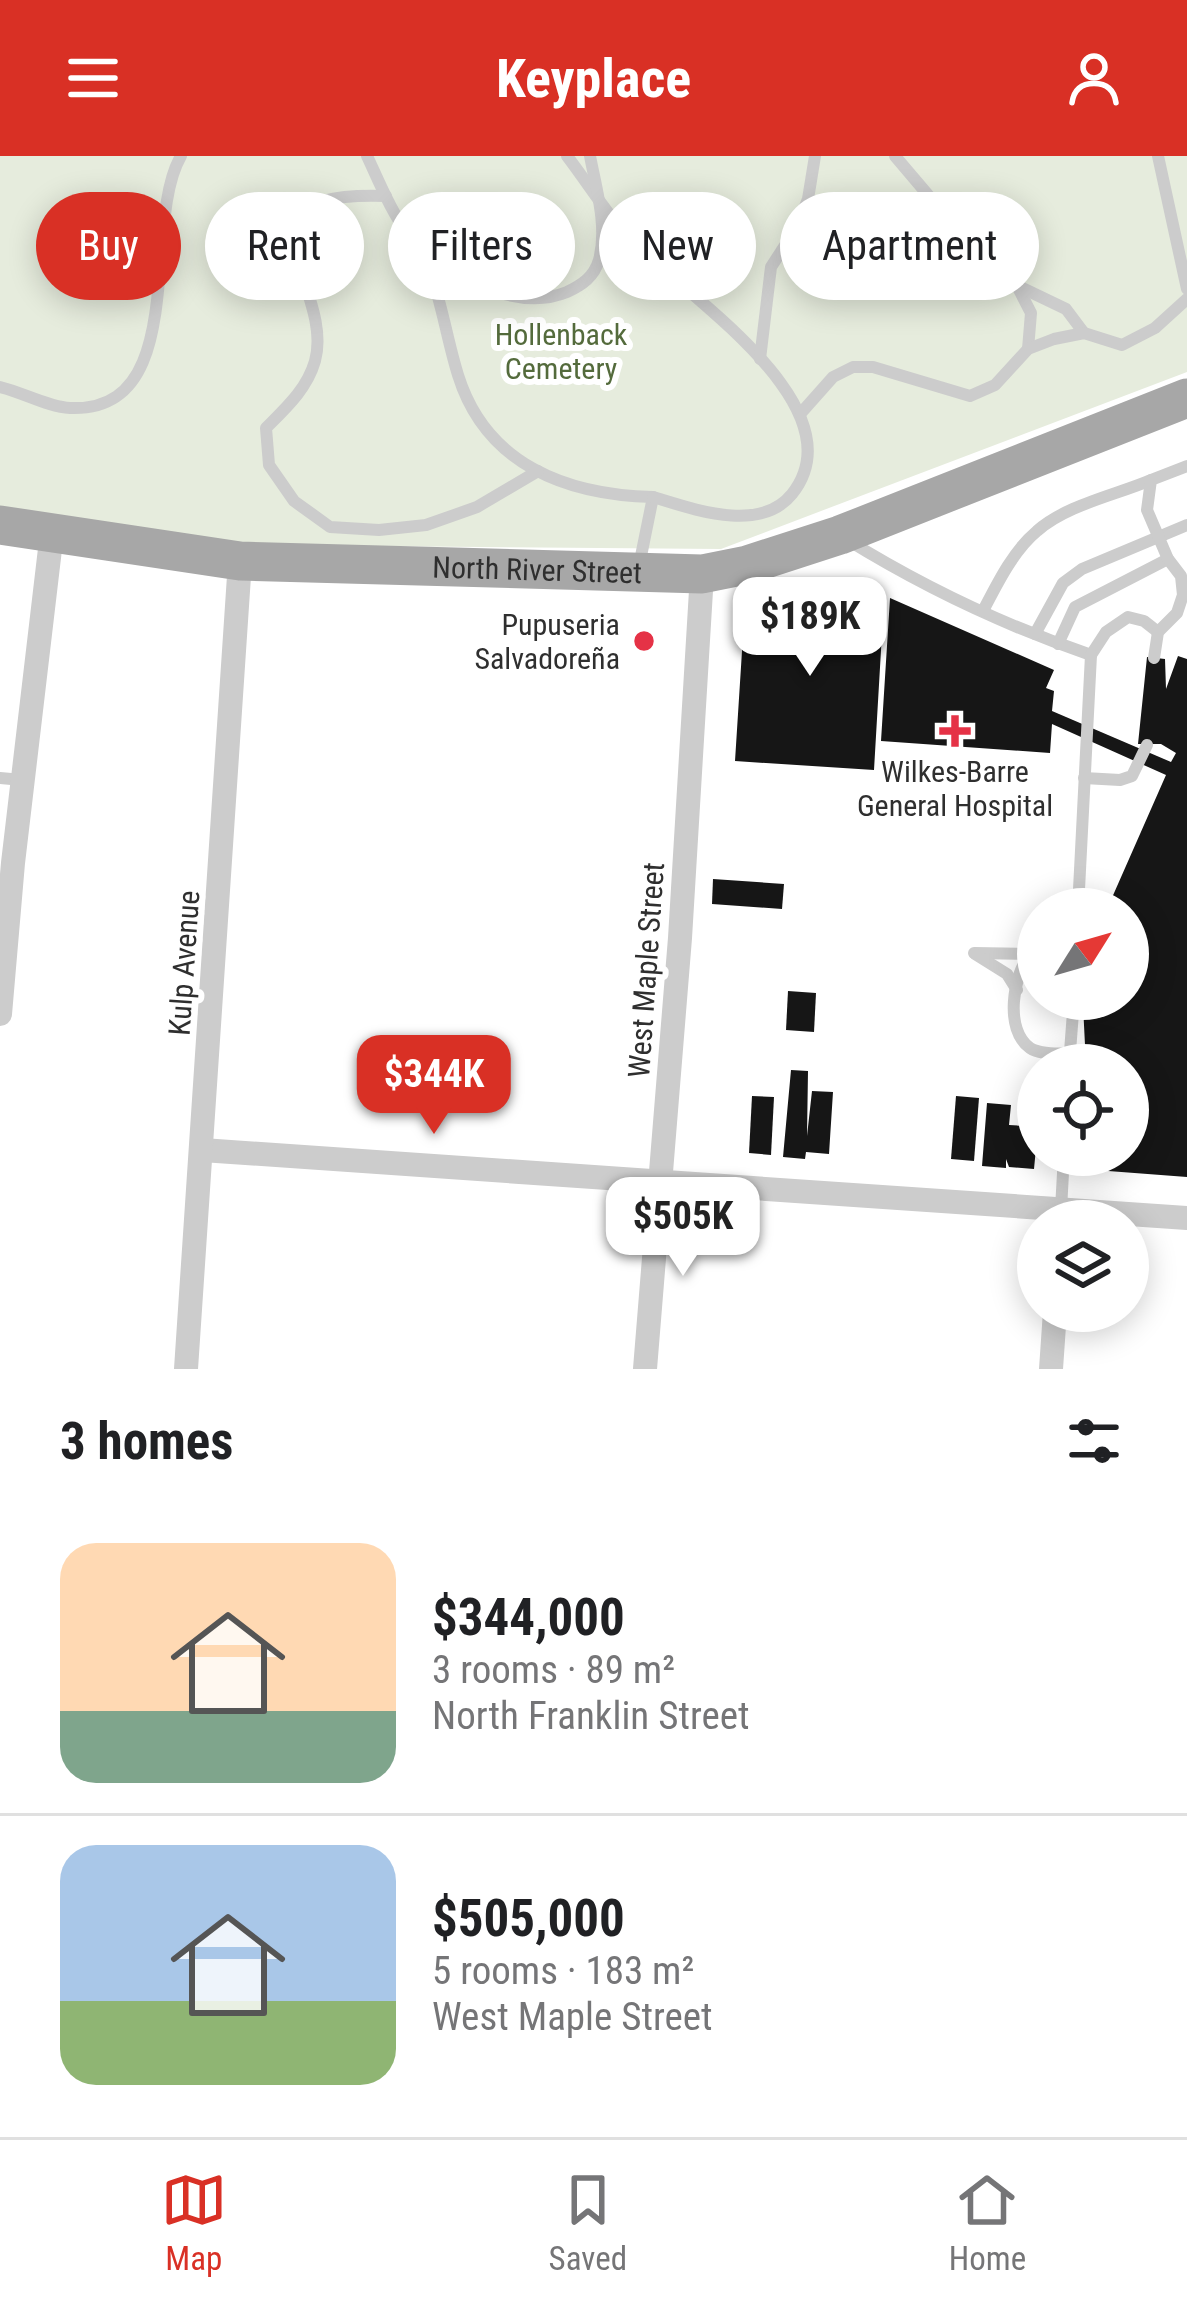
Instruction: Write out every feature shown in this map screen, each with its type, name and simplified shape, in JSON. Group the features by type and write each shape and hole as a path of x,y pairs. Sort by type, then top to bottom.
{"main road":[{"name":"North River Street","path":"0,525 240,561 702,574 747,566 840,535 1187,398"}],"street":[{"path":"0,1014 11,779 52,532"},
{"name":"Kulp Avenue","path":"186,1369 240,561"},
{"name":"West Maple Street","path":"645,1369 702,574"},
{"path":"202,1150 1017,1212"},
{"path":"1149,1217 1187,1218"},
{"path":"1051,1369 1053,1332"}],"lane":[{"path":"0,387 66,409 106,401 120,395 131,382 153,335 164,204 181,156"},
{"path":"367,156 388,199"},
{"path":"436,300 459,380 484,428 518,461 605,496 653,497 718,516 760,512 784,503 804,478 808,442 801,413 760,358 626,236 567,156"},
{"path":"575,288 585,284 598,260 601,215 590,156"},
{"path":"760,358 771,267 797,227 808,199 814,156"},
{"path":"895,156 926,192"},
{"path":"1157,156 1187,290"},
{"path":"386,196 324,198 304,209 295,228 295,262 317,332 316,359 301,393 266,428 269,465 294,501 330,526 379,530 425,525 477,507 538,471"},
{"path":"1039,296 1066,309 1084,333"},
{"path":"801,413 833,377 854,368 873,367 970,395 995,386 1028,349 1084,333 1122,345 1155,328 1187,299"},
{"path":"1024,300 1031,313 1028,349"},
{"path":"983,611 1038,530 1187,466"},
{"path":"1151,480 1148,510 1168,559 1181,576 1184,595 1177,613 1158,632 1154,658"},
{"path":"637,573 653,497"},
{"path":"1035,634 1063,583 1082,569 1187,525"},
{"path":"840,535 884,563 983,611 1091,655"},
{"path":"1058,644 1075,607 1168,559"},
{"path":"1079,888 1091,655 1106,632 1128,617 1158,632"},
{"path":"1084,778 1132,776 1148,745"},
{"path":"1017,952 974,953 1007,974 1017,990 1016,1031 1025,1044"}],"green space":[{"name":"Hollenback Cemetery","path":"0,156 1187,156 1187,372 721,549 241,545 0,506"}],"building":[{"path":"766,586 865,592 865,598 884,599 874,770 735,761 745,604 764,606"},
{"path":"890,598 1054,670 1046,688 1054,691 1052,711 1171,762 1176,753 1161,744 1138,744 1147,657 1165,659 1166,689 1178,656 1187,659 1187,1177 1149,1174 1149,1044 1085,1044 1084,1020 1149,1020 1149,888 1116,888 1166,775 1052,724 1050,753 881,741"},
{"path":"713,879 784,884 782,909 712,904"},
{"path":"788,991 816,993 814,1032 786,1030"},
{"path":"791,1070 808,1071 807,1136 812,1091 833,1092 829,1154 783,1157"},
{"path":"752,1096 774,1097 771,1155 749,1153"},
{"path":"956,1096 979,1098 974,1161 951,1159"},
{"path":"987,1103 1011,1105 1009,1125 1017,1126 1017,1168 1009,1167 1006,1159 1006,1168 982,1166"}],"place":[{"name":"Pupuseria Salvadoreña","path":"644,641"},
{"name":"Wilkes-Barre General Hospital","path":"955,731"}]}
